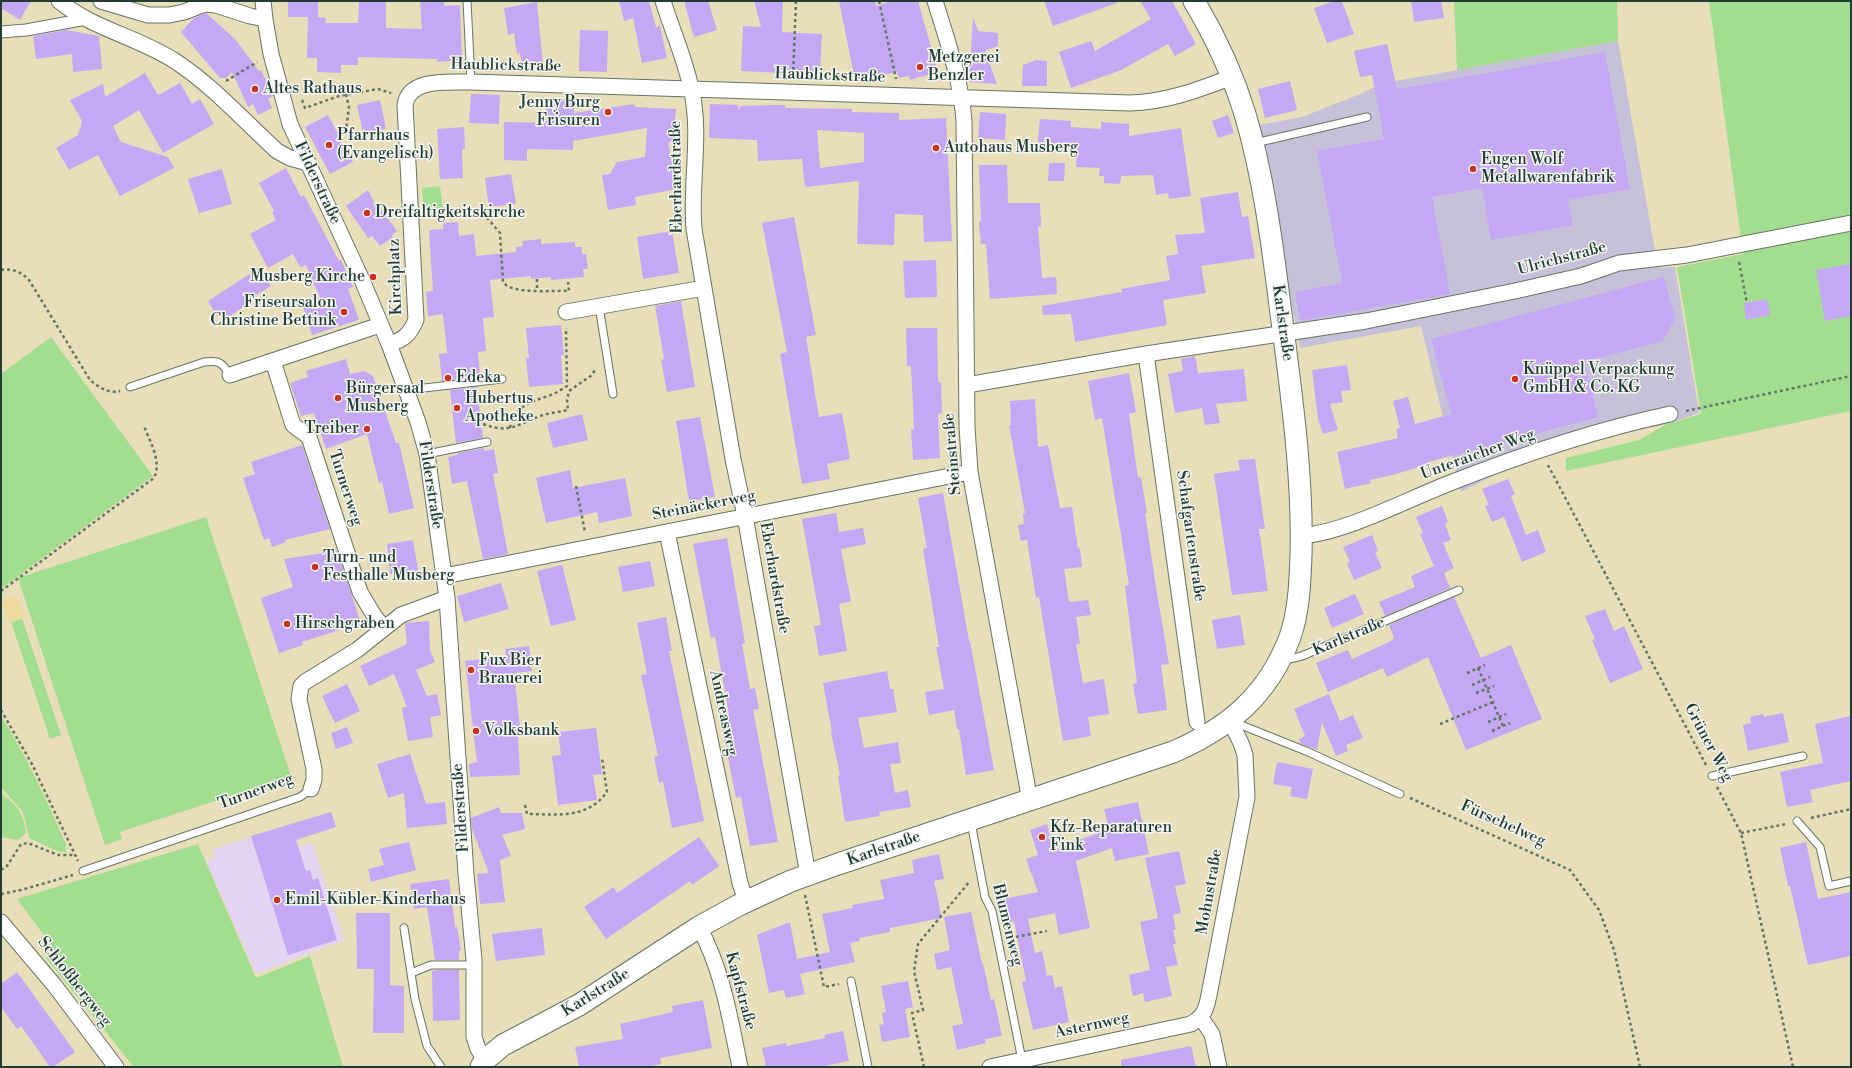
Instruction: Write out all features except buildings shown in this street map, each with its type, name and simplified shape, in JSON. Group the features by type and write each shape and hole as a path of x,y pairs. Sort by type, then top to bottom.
{"main road":[{"name":"Karlstraße","path":"483,1063 503,1045 595,996 700,927 746,902 805,876 1173,752 1200,740 1230,721 1256,696 1266,684 1291,634 1298,602 1301,536 1294,408 1271,245 1252,143 1232,77 1214,36 1194,1"}],"street":[{"path":"59,1 86,18 156,50 174,61 215,92 277,151 290,158 308,163"},
{"path":"101,1 148,15 169,15 184,12 205,4 216,5 250,16 265,19"},
{"name":"Filderstraße","path":"263,1 272,54 290,124 362,280 389,344 418,422 426,454 447,598 474,965 474,1037 483,1063"},
{"name":"Eberhardstraße","path":"663,1 692,89 695,126 693,214 704,288 745,516 805,876"},
{"name":"Steinstraße","path":"935,1 951,53 962,99 964,140 967,427 970,472 1030,800"},
{"path":"1,32 26,30 86,18"},
{"name":"Haublickstraße","path":"424,84 471,82 962,99 1146,103 1182,95 1232,77"},
{"name":"Kirchplatz","path":"389,344 400,341 408,335 416,320 405,105 406,98 410,92 424,84"},
{"name":"Ulrichstraße","path":"1284,334 1463,302 1581,276 1619,263 1668,258 1851,223"},
{"path":"566,312 704,288"},
{"path":"230,375 380,325"},
{"path":"967,385 1146,354 1284,334"},
{"name":"Schafgartenstraße","path":"1146,354 1197,722"},
{"name":"Turnerweg","path":"273,361 293,425 309,437 360,592 375,617 384,628"},
{"name":"Unteraicher Weg","path":"1301,536 1319,533 1351,523 1451,483 1542,451 1630,422 1670,414"},
{"name":"Steinäckerweg","path":"444,576 970,472"},
{"name":"Andreasweg","path":"667,532 740,883 746,902"},
{"name":"Turnerweg","path":"311,789 314,780 314,769 299,699 301,686 304,682 368,642 402,614 447,598"},
{"name":"Mohnstraße","path":"1201,1018 1206,1008 1209,995 1247,797 1245,755 1230,721"},
{"name":"Schloßbergweg","path":"1,922 55,986 116,1067"},
{"name":"Kapfstraße","path":"700,927 712,953 722,983 740,1067"},
{"path":"1201,1018 1212,1034 1219,1067"},
{"name":"Asternweg","path":"990,1067 1191,1024 1201,1018"}],"lane":[{"path":"467,1 471,82"},
{"path":"1252,143 1367,117"},
{"path":"599,306 613,394"},
{"path":"130,387 204,362 215,361 223,365 230,375"},
{"path":"407,390 502,379"},
{"path":"426,454 488,442"},
{"name":"Karlstraße","path":"1281,656 1289,659 1302,656 1460,590"},
{"path":"1230,721 1306,751 1400,794"},
{"path":"1712,776 1803,756"},
{"name":"Turnerweg","path":"83,871 300,797 311,789"},
{"name":"Blumenweg","path":"970,820 985,897 992,911 1022,1060"},
{"path":"1797,821 1820,846 1829,886 1851,881"},
{"path":"404,928 415,1000 427,1046 440,1067"},
{"path":"411,973 431,965 474,965"},
{"path":"851,981 868,1067"}],"path":[{"path":"792,93 796,1"},
{"path":"879,1 900,97"},
{"path":"215,92 230,78 272,54"},
{"path":"282,95 299,92 305,108 346,94 378,89"},
{"path":"346,94 349,107 346,130"},
{"path":"483,213 500,233 503,282 506,285 515,290 569,291 568,282"},
{"path":"1736,245 1746,303"},
{"path":"1,270 13,270 22,273 29,280 90,380 102,389 110,392 130,387"},
{"path":"537,279 538,290"},
{"path":"510,428 512,421 528,403 549,396 567,386 566,312"},
{"path":"483,424 497,429 510,428 541,416 568,410 567,400 569,391 592,375 607,356"},
{"path":"1670,414 1851,376"},
{"path":"1,591 154,478 157,472 157,460 144,426"},
{"name":"Grüner Weg","path":"1542,451 1559,488 1600,562 1742,833 1793,1067"},
{"path":"576,486 588,547"},
{"path":"1467,673 1485,665"},
{"path":"1478,668 1503,726"},
{"path":"1472,685 1490,677"},
{"path":"1476,693 1494,686"},
{"path":"1440,724 1493,702"},
{"path":"1,710 32,764 83,871"},
{"path":"1488,722 1506,714"},
{"path":"1492,731 1510,723"},
{"path":"525,805 527,814 577,813 599,802 607,792 602,758"},
{"name":"Fürschelweg","path":"1400,794 1570,870 1599,910 1614,950 1640,1067"},
{"path":"1,870 7,866 21,844 28,843 58,855 75,855"},
{"path":"924,1067 912,1013 923,1010 914,970 918,944 980,869"},
{"path":"1,894 22,890 69,876"},
{"path":"805,876 824,987 851,981"},
{"path":"998,941 1047,931"}],"shaded area":[{"path":"1618,41 1658,268 1675,267 1699,413 1667,424 1542,451 1461,492 1421,326 1300,348 1258,125 1302,117 1363,93 1379,84"},
{"name":"Emil-Kübler-Kinderhaus","path":"291,824 298,847 312,843 344,940 256,974 206,861 215,857 214,849"}],"green space":[{"path":"1454,1 1617,1 1618,41 1457,70"},
{"path":"1709,1 1851,1 1851,411 1566,471 1566,458 1639,440 1667,424 1701,414 1677,267 1743,254"},
{"path":"440,186 443,209 424,211 422,188"},
{"path":"51,337 153,476 1,589 1,374"},
{"path":"206,517 291,776 120,832 122,839 105,845 18,578"},
{"path":"22,618 61,735 50,739 11,622"},
{"path":"1,716 28,762 44,795 66,844 66,852 59,852 29,838 23,812 1,787"},
{"path":"1,793 16,806 23,819 26,833 18,840 1,837"},
{"path":"198,844 256,978 310,956 343,1067 134,1067 46,958 52,946 17,899"}],"sand":[{"path":"17,596 25,618 9,622 2,601"}],"place":[{"name":"Metzgerei Benzler","path":"920,67"},
{"name":"Altes Rathaus","path":"255,89"},
{"name":"Jenny Burg Frisuren","path":"608,112"},
{"name":"Pfarrhaus (Evangelisch)","path":"329,145"},
{"name":"Autohaus Musberg","path":"936,148"},
{"name":"Eugen Wolf Metallwarenfabrik","path":"1473,169"},
{"name":"Dreifaltigkeitskirche","path":"367,213"},
{"name":"Musberg Kirche","path":"373,277"},
{"name":"Friseursalon Christine Bettink","path":"344,312"},
{"name":"Edeka","path":"448,378"},
{"name":"Knüppel Verpackung GmbH & Co. KG","path":"1515,379"},
{"name":"Bürgersaal Musberg","path":"338,398"},
{"name":"Hubertus Apotheke","path":"457,408"},
{"name":"Treiber","path":"367,429"},
{"name":"Turn- und Festhalle Musberg","path":"315,567"},
{"name":"Hirschgraben","path":"287,624"},
{"name":"Fux Bier Brauerei","path":"471,670"},
{"name":"Volksbank","path":"476,731"},
{"name":"Kfz-Reparaturen Fink","path":"1042,837"},
{"name":"Emil-Kübler-Kinderhaus","path":"277,900"}]}
